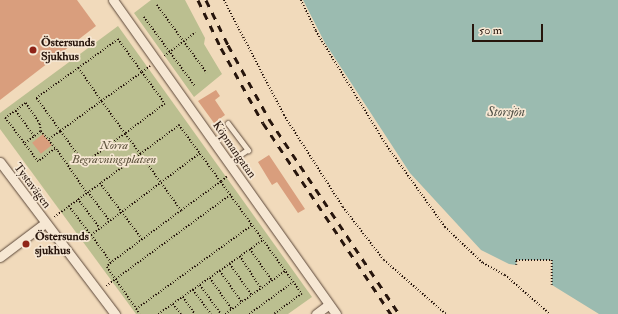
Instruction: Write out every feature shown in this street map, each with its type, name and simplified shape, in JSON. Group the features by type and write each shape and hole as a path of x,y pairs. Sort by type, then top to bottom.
{"street":[{"name":"Köpmangatan","path":"113,0 328,305 336,314"},
{"name":"Tystavägen","path":"0,162 115,314"},
{"path":"0,258 45,223"},
{"path":"316,314 328,305"}],"lane":[{"path":"228,123 248,150 229,163"}],"path":[{"path":"224,0 284,115 343,207 384,260 446,314"},
{"path":"300,0 316,31 387,146 445,227 482,263 505,275 550,314"},
{"path":"157,5 207,73"},
{"path":"144,17 195,86"},
{"path":"49,139 195,33"},
{"path":"118,39 142,72 165,104 84,164 36,98 118,39"},
{"path":"78,68 181,211"},
{"path":"56,149 38,162 5,118 26,104 40,124 41,131 49,139 110,221"},
{"path":"16,110 34,136"},
{"path":"45,223 179,125 302,294 274,314"},
{"path":"24,144 41,131"},
{"path":"91,235 200,153"},
{"path":"140,314 106,268 110,263 235,171"},
{"path":"100,183 142,240"},
{"path":"98,292 230,195"},
{"path":"78,199 100,228"},
{"path":"69,206 110,263"},
{"path":"136,309 252,225"},
{"path":"158,314 263,240"},
{"path":"250,249 272,280"},
{"path":"240,256 261,288"},
{"path":"516,265 516,260 552,260 552,285"},
{"path":"230,264 252,295"},
{"path":"220,270 242,302"},
{"path":"225,314 285,271"},
{"path":"210,278 232,309"},
{"path":"249,314 293,282"},
{"path":"200,285 221,314"},
{"path":"193,289 211,314"},
{"path":"183,296 195,314"},
{"path":"173,304 181,314"},
{"path":"163,310 166,314"}],"green space":[{"path":"151,0 185,0 205,38 204,44 222,74 194,97 134,13"},
{"name":"Norra Begravningsplatsen","path":"118,26 312,297 288,314 136,314 0,129 0,113"}],"water":[{"name":"Storsjön","path":"303,0 618,0 618,314 599,314 552,285 552,260 517,260 516,265 509,264 481,250 410,173 325,43"}],"building":[{"name":"Östersunds sjukhus","path":"0,0 77,0 96,26 0,100"},
{"path":"216,90 220,96 215,100 225,115 214,123 198,101"},
{"path":"43,134 52,145 41,154 32,143"},
{"path":"269,155 305,209 298,213 277,182 272,185 258,162"}],"railway":[{"path":"198,0 221,48 263,123 391,314"},
{"path":"206,0 228,45 269,119 399,314"}],"place":[{"name":"Östersunds Sjukhus","path":"33,50"},
{"name":"Östersunds sjukhus","path":"26,244"}]}
